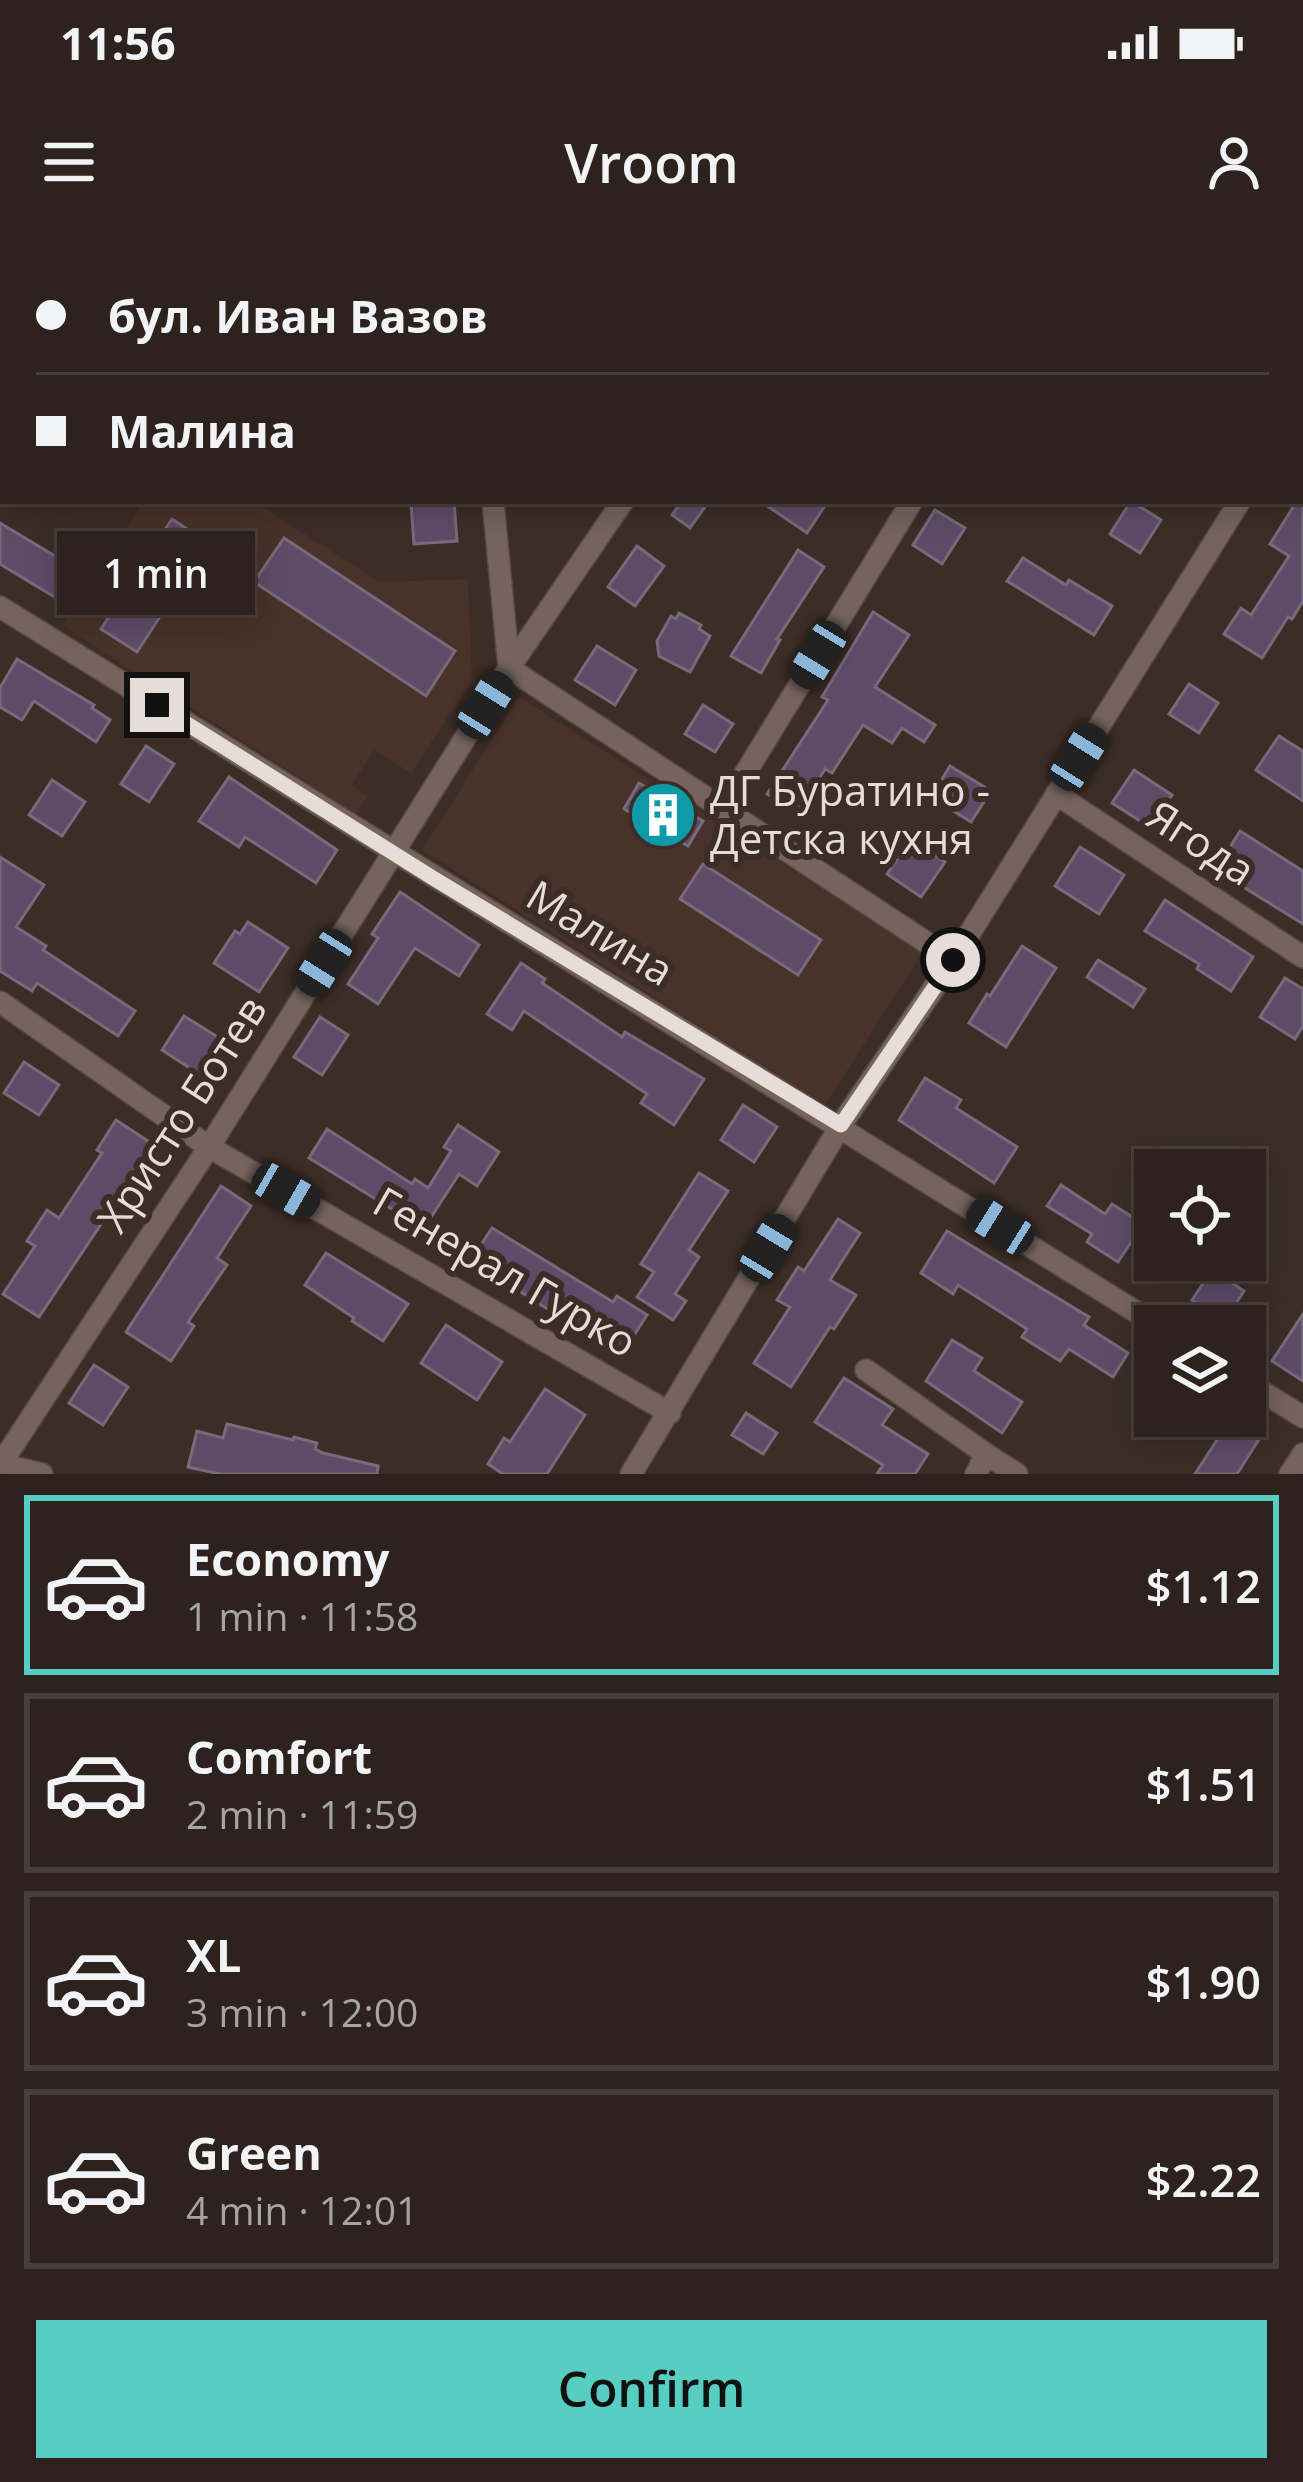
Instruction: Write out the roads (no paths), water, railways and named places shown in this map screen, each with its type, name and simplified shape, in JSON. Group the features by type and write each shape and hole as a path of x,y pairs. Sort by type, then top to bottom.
{"street":[{"path":"493,504 509,668 953,960"},
{"name":"Христо Ботев","path":"0,1465 209,1147 509,668 621,504"},
{"path":"724,808 910,504"},
{"path":"631,1474 841,1125 953,960 1238,504"},
{"name":"Малина","path":"0,607 1134,1310"},
{"name":"Ягода","path":"1056,794 1303,957"},
{"name":"Генерал Гурко","path":"0,1002 209,1147 670,1413"},
{"path":"866,1370 981,1464 1017,1474"},
{"path":"1266,1394 1303,1417"},
{"path":"1290,1474 1303,1454"},
{"path":"0,1465 43,1474"}],"place":[{"name":"ДГ Буратино - Детска кухня","path":"663,815"}]}
